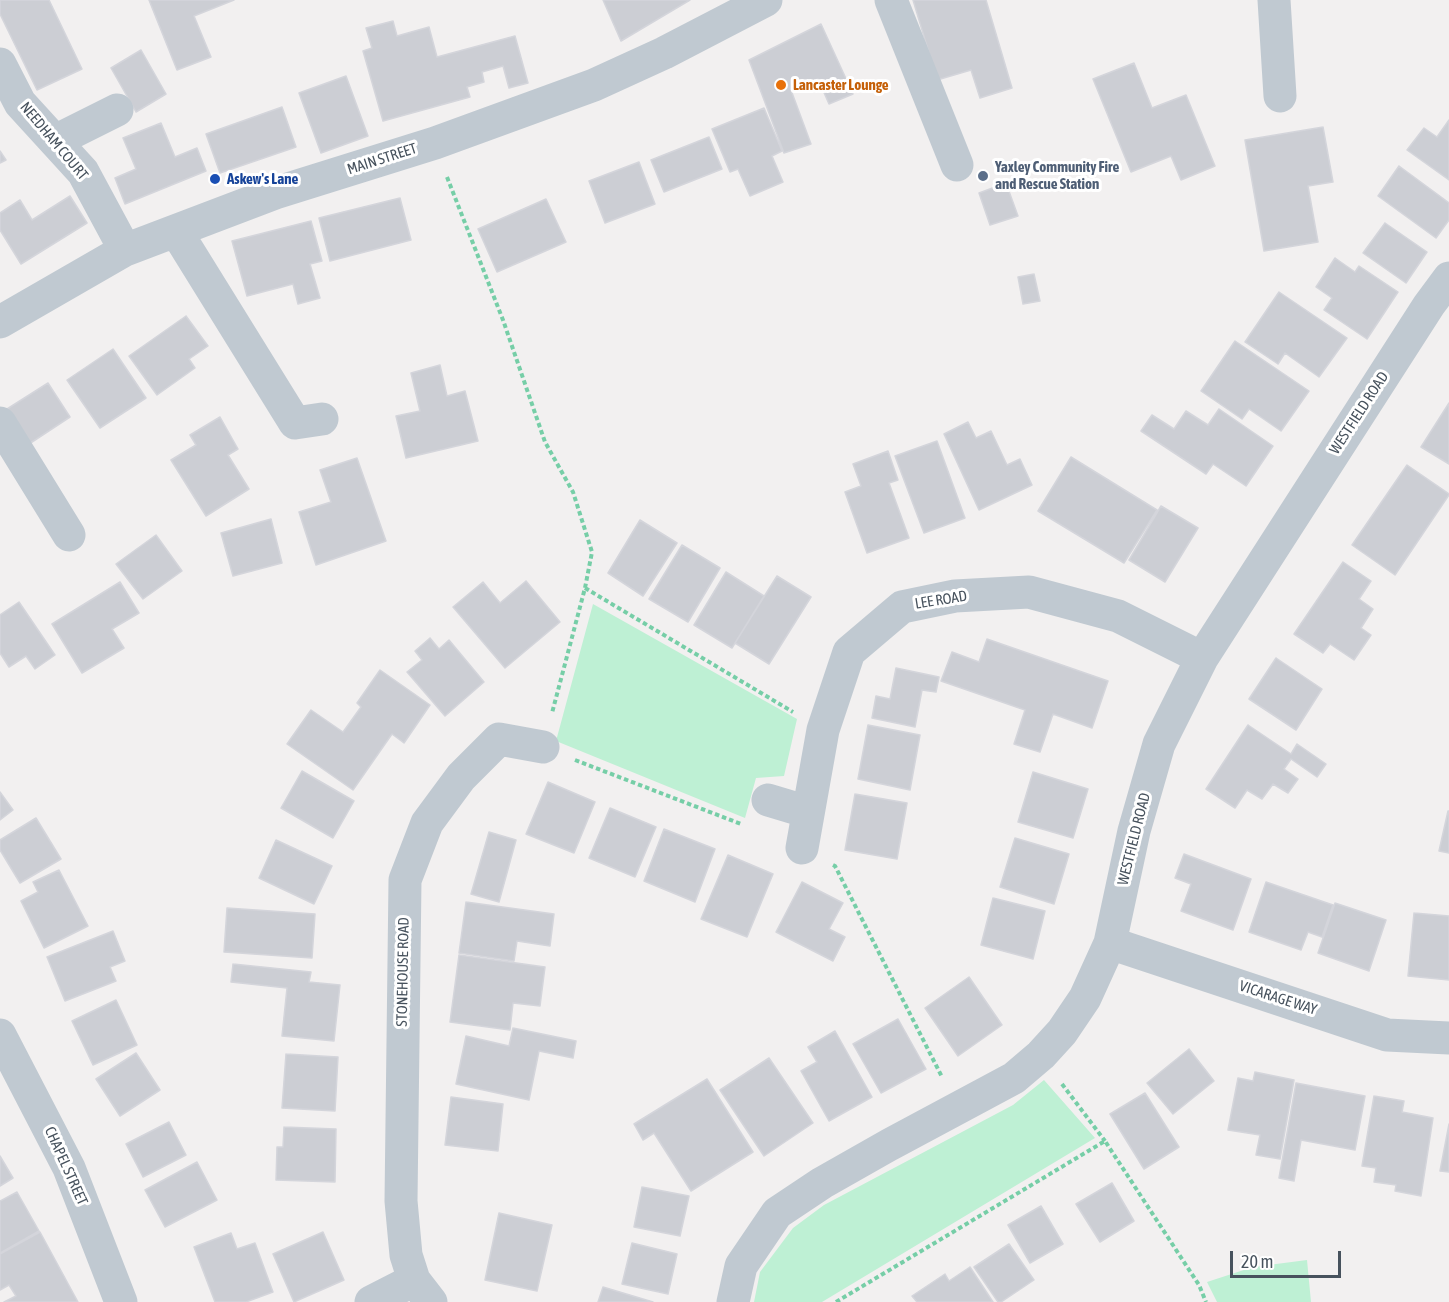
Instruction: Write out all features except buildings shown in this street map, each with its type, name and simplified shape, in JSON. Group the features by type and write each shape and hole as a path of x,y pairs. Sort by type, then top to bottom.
{"street":[{"name":"MAIN STREET","path":"0,322 124,250 275,193 435,142 594,85 664,53 766,0"},
{"path":"891,0 957,165"},
{"path":"1274,0 1280,96"},
{"name":"NEEDHAM COURT","path":"0,64 20,103 83,172 124,250"},
{"path":"55,141 117,110"},
{"path":"176,231 295,423 322,419"},
{"name":"WESTFIELD ROAD","path":"733,1302 741,1266 777,1213 831,1178 1014,1078 1041,1055 1062,1032 1086,998 1110,943 1134,831 1159,744 1202,658 1429,305 1449,278"},
{"path":"0,423 69,535"},
{"name":"LEE ROAD","path":"802,848 823,730 849,652 902,607 955,596 1029,592 1118,616 1202,658"},
{"name":"STONEHOUSE ROAD","path":"371,1302 422,1291 406,1255 401,1201 405,880 428,823 461,777 499,739 543,747"},
{"path":"768,800 808,812"},
{"name":"VICARAGE WAY","path":"1110,943 1387,1035 1449,1038"},
{"name":"CHAPEL STREET","path":"0,1035 69,1168 121,1302"}],"path":[{"path":"435,142 455,200 503,320 545,442 573,492 592,552 585,588 543,747 748,827"},
{"path":"585,588 823,730"},
{"path":"802,848 835,866 958,1107"},
{"path":"1041,1055 1105,1141 1199,1285 1206,1302"},
{"path":"836,1302 1105,1141"}],"green space":[{"path":"593,604 797,719 784,776 756,778 745,818 556,741"},
{"path":"1044,1080 1095,1138 822,1302 754,1302 760,1272 793,1228 824,1205 1013,1105"},
{"path":"1307,1260 1311,1302 1217,1302 1207,1282 1253,1267"}],"place":[{"name":"Lancaster Lounge","path":"781,85"},
{"name":"Yaxley Community Fire and Rescue Station","path":"983,176"},
{"name":"Askew's Lane","path":"215,179"}]}
